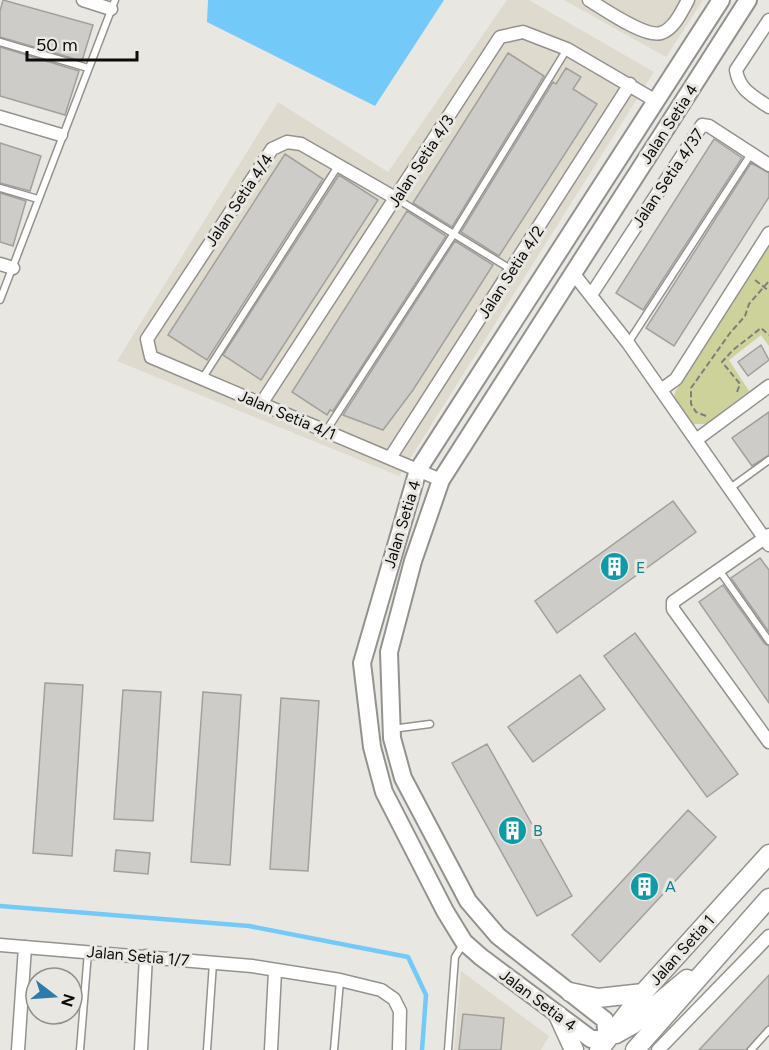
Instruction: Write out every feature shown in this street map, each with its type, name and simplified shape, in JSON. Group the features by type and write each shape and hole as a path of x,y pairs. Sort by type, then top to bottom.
{"main road":[{"name":"Jalan Setia 1","path":"604,1046 643,993 769,854"},
{"name":"Jalan Setia 1","path":"634,1050 769,898"},
{"path":"604,1046 632,1026 721,952"},
{"path":"570,992 598,998 643,993"},
{"path":"558,1015 574,1050"}],"street":[{"path":"83,0 113,4"},
{"path":"589,0 602,3 650,34 663,33 672,26 688,0"},
{"name":"Jalan Setia 4","path":"721,0 418,470 362,663 372,747 384,792 445,911 464,942 558,1015 604,1046 605,1020 498,936 468,901 403,778 391,729 389,652 413,561 441,480 748,0"},
{"path":"769,20 736,70 738,82 745,91 769,107"},
{"name":"Jalan Setia 4/3","path":"261,404 397,199 500,37 523,32 567,50 630,84 656,101"},
{"name":"Jalan Setia 4/2","path":"390,458 630,84"},
{"path":"0,117 61,135"},
{"name":"Jalan Setia 4/37","path":"591,295 702,125 709,126 769,165"},
{"name":"Jalan Setia 4/4","path":"147,339 272,149 287,142 301,144 397,199"},
{"path":"661,390 675,379 769,233"},
{"path":"0,264 13,268"},
{"path":"573,273 628,343 729,489 767,539 719,569 674,602 673,609 769,742"},
{"name":"Jalan Setia 4/1","path":"147,339 151,357 441,480"},
{"path":"696,440 769,387"},
{"path":"658,1050 769,936"},
{"name":"Jalan Setia 1/7","path":"0,945 213,962 340,980 381,990 394,999 400,1011 399,1050"},
{"path":"18,1050 25,947"},
{"path":"141,1050 146,956"},
{"path":"271,1050 275,971"}],"lane":[{"path":"0,300 61,135 113,4"},
{"path":"0,42 88,68"},
{"path":"326,431 453,235 567,50"},
{"path":"628,343 752,154"},
{"path":"202,379 338,166"},
{"path":"0,189 38,199"},
{"path":"397,199 512,271"},
{"path":"729,489 769,460"},
{"path":"719,569 769,641"},
{"path":"391,729 430,724"},
{"path":"448,1050 455,957 464,942"},
{"path":"80,1050 88,951"},
{"path":"207,1050 213,962"},
{"path":"334,1050 340,980"},
{"path":"751,1050 769,1030"}],"path":[{"path":"749,276 769,291"},
{"path":"711,417 696,412 689,395 691,388 730,333 745,316 748,304 769,281"},
{"path":"736,395 740,384 722,362 733,350 761,328 769,335"}],"shaded area":[{"path":"507,0 529,0 654,72 399,476 117,361 278,102 388,172"},
{"path":"564,0 703,0 666,57"},
{"path":"461,971 549,1036 541,1050 454,1050"}],"green space":[{"path":"769,246 769,346 761,335 729,360 749,391 705,424 691,424 674,398 675,392"}],"water":[{"path":"208,0 444,0 375,106 207,22"}],"building":[{"path":"3,0 93,25 82,61 0,37 0,11"},
{"path":"0,47 79,71 65,115 0,96"},
{"path":"508,53 544,76 452,227 413,203"},
{"path":"566,68 581,77 573,89 597,104 499,256 461,232 553,82 556,84"},
{"path":"714,139 742,158 643,310 616,293"},
{"path":"0,143 41,156 30,191 0,183"},
{"path":"285,154 323,179 207,360 168,335"},
{"path":"751,163 769,173 769,197 674,346 646,328"},
{"path":"339,175 378,200 261,380 223,355"},
{"path":"0,193 26,201 13,246 0,242"},
{"path":"407,211 446,236 333,411 330,410 327,415 292,392"},
{"path":"455,241 493,265 413,390 383,430 343,415"},
{"path":"761,345 769,360 748,376 738,362"},
{"path":"769,412 769,455 752,466 732,438"},
{"name":"E","path":"673,501 696,532 557,633 535,601"},
{"path":"760,558 769,570 769,632 731,578"},
{"path":"723,585 765,644 769,646 769,703 699,602"},
{"path":"635,633 738,774 707,797 604,656"},
{"path":"580,675 605,709 533,762 508,727"},
{"path":"45,683 83,685 72,856 33,853"},
{"path":"123,690 161,692 153,821 114,819"},
{"path":"203,692 241,695 230,865 191,862"},
{"path":"281,698 319,701 308,871 270,869"},
{"name":"B","path":"487,744 572,896 537,916 452,763"},
{"name":"A","path":"688,810 716,837 600,962 572,935"},
{"path":"116,850 150,853 148,874 114,871"},
{"path":"769,975 769,1025 746,1050 699,1050"},
{"path":"463,1014 504,1018 501,1050 459,1050"}],"waterway":[{"path":"0,906 249,926 408,957 426,995 422,1050"}],"place":[{"name":"E","path":"615,567"},
{"name":"B","path":"512,830"},
{"name":"A","path":"644,886"}]}
